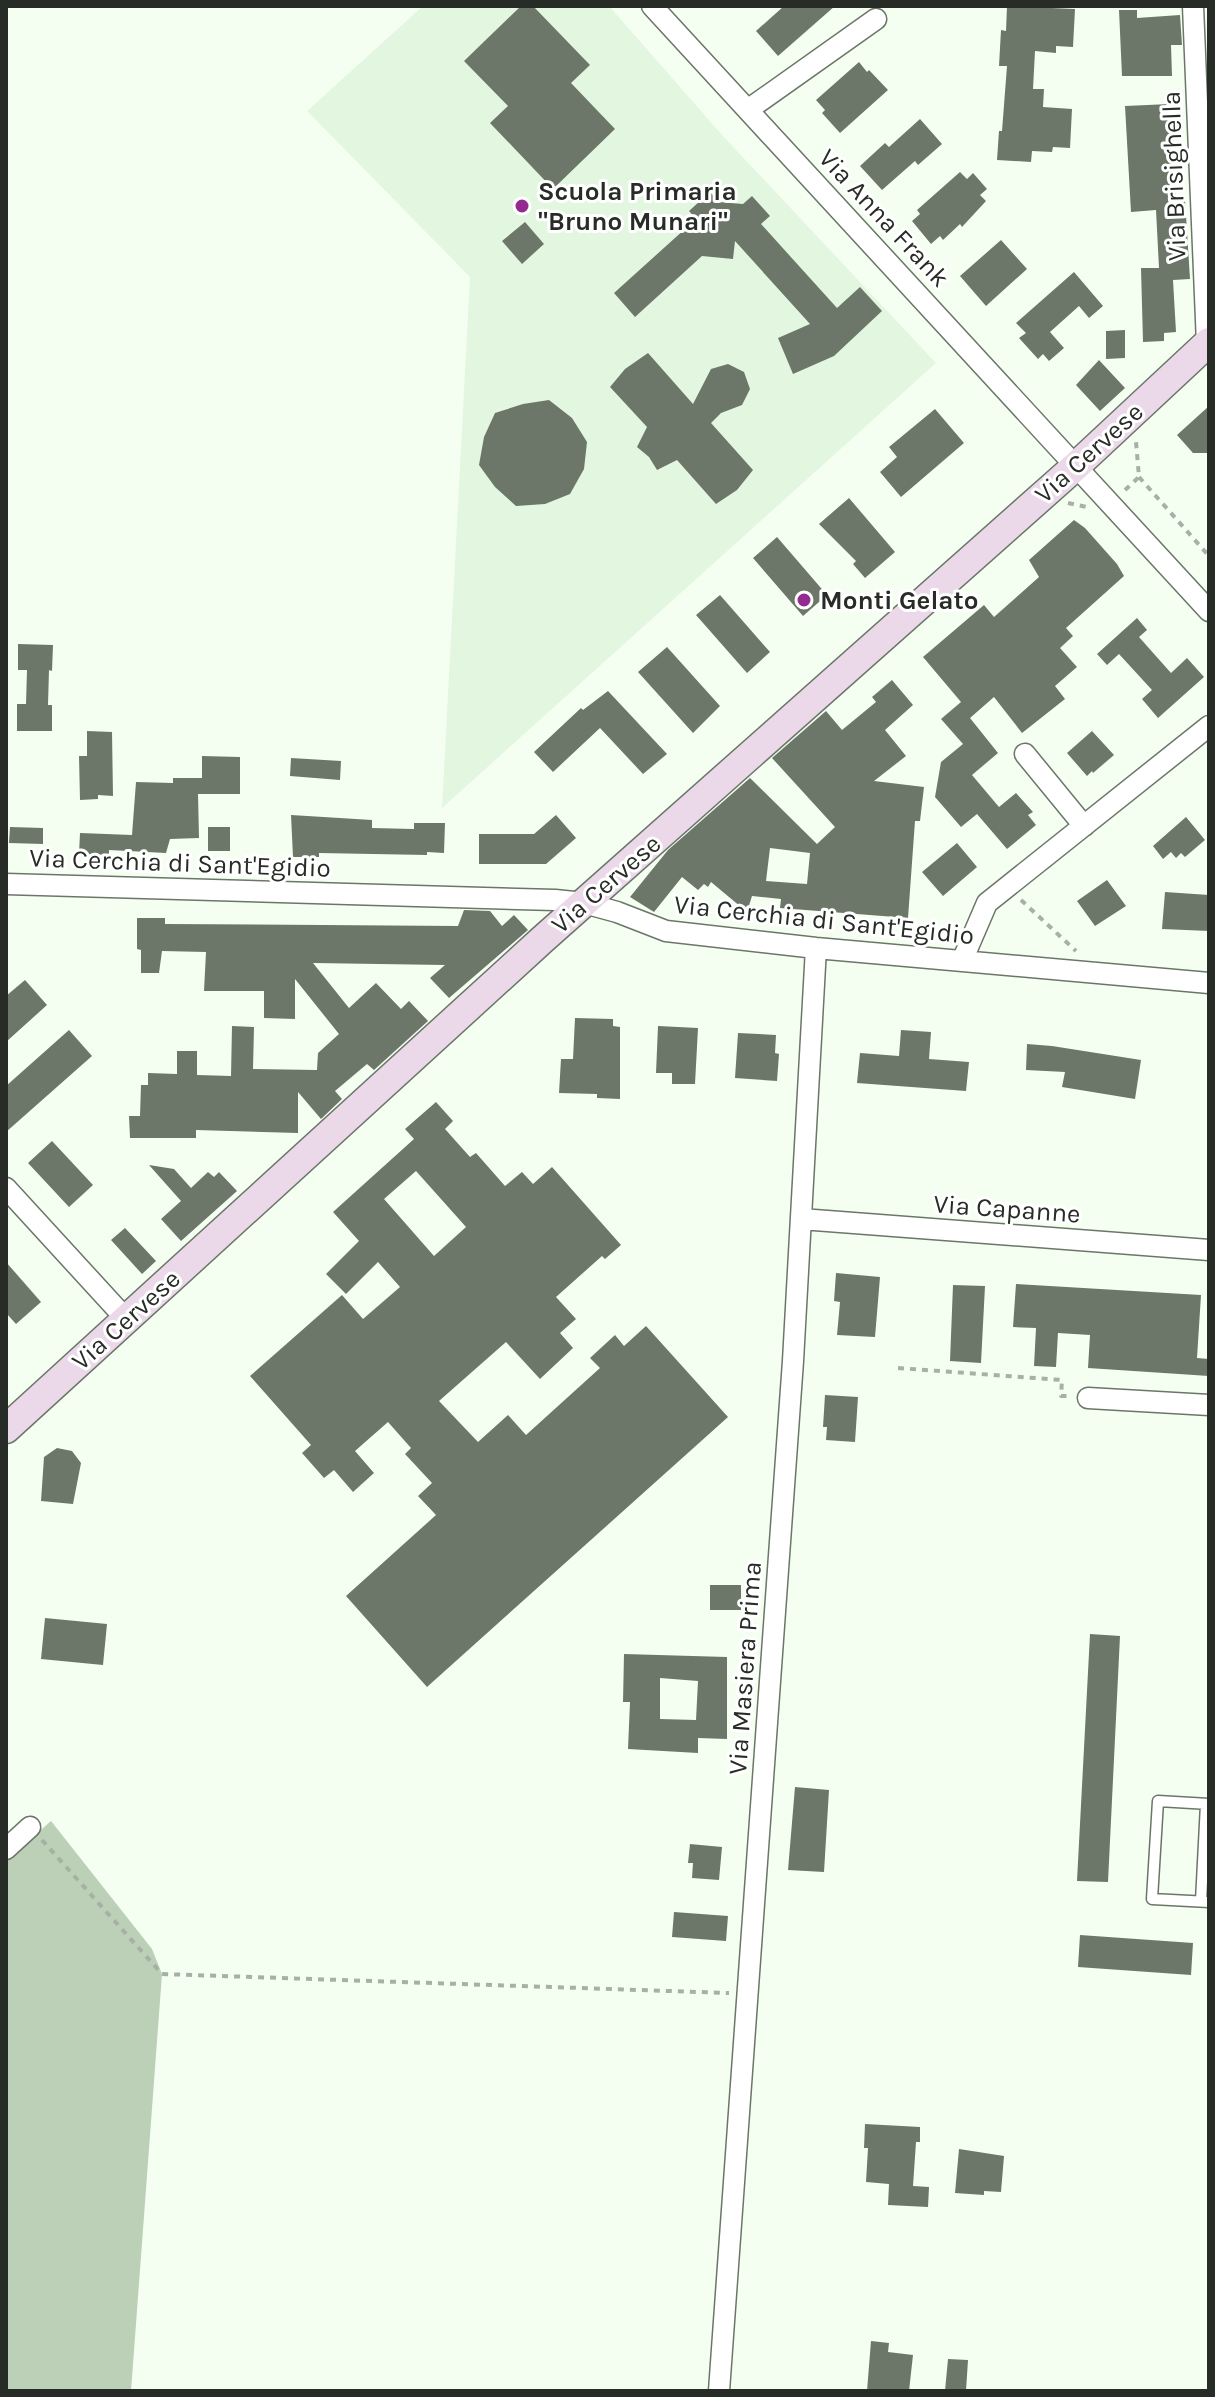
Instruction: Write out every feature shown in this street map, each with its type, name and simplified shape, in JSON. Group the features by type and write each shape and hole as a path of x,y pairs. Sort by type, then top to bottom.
{"main road":[{"name":"Via Cervese","path":"6,1429 584,903 1076,466 1208,343"}],"street":[{"name":"Via Anna Frank","path":"652,6 1209,611"},
{"name":"Via Brisighella","path":"1193,6 1208,343"},
{"path":"749,109 876,19"},
{"path":"962,961 987,903 1209,726"},
{"path":"1025,754 1084,826"},
{"name":"Via Cerchia di Sant'Egidio","path":"6,884 555,900 584,903 617,912 666,931 816,948 1209,983"},
{"name":"Via Masiera Prima","path":"719,2391 801,1219 816,948"},
{"path":"6,1188 126,1319"},
{"name":"Via Capanne","path":"801,1219 1209,1250"},
{"path":"1088,1398 1209,1405"},
{"path":"6,1849 30,1827"}],"lane":[{"path":"1158,1801 1208,1804 1205,1901 1152,1899 1158,1801"}],"path":[{"path":"1139,477 1209,556"},
{"path":"1007,887 1079,953"},
{"path":"898,1368 1062,1380 1061,1396 1088,1398"},
{"path":"30,1827 162,1974 748,1994"}],"shaded area":[{"path":"423,6 609,6 722,135 936,363 442,808 470,277 307,111"},
{"path":"51,1821 152,1949 162,1974 131,2391 6,2391 6,1861"}],"building":[{"path":"521,6 533,6 590,65 571,83 615,129 553,189 490,123 508,106 464,61"},
{"path":"784,6 835,6 778,56 756,31"},
{"path":"1007,6 1075,9 1073,47 1056,46 1056,53 1035,51 1033,89 1044,89 1043,107 1072,109 1070,148 1053,147 1052,152 1032,151 1031,162 997,160 1007,66 999,66 1001,30 1006,31"},
{"path":"1119,10 1137,10 1137,18 1180,15 1182,45 1171,45 1172,76 1122,76"},
{"path":"859,62 888,90 840,133 822,113 825,110 816,100"},
{"path":"1170,104 1176,200 1185,200 1190,279 1173,280 1176,332 1164,333 1164,341 1143,342 1141,268 1159,268 1156,210 1131,212 1125,106"},
{"path":"920,119 942,144 918,165 915,161 882,190 860,166 885,143 889,147"},
{"path":"960,172 967,179 973,173 987,189 980,195 986,201 962,227 960,224 943,240 940,236 931,244 912,221 920,214 917,210"},
{"path":"710,192 719,202 743,204 752,196 770,216 761,224 837,308 860,287 882,311 834,356 793,374 778,338 810,324 735,241 733,259 702,256 635,317 614,293 696,219 689,211"},
{"path":"525,222 544,244 522,264 502,241"},
{"path":"1001,240 1027,269 986,306 960,276"},
{"path":"1074,272 1103,306 1089,318 1079,306 1050,332 1064,348 1049,361 1043,354 1038,359 1019,338 1026,333 1016,323"},
{"path":"1125,330 1125,358 1106,359 1106,331"},
{"path":"648,353 693,404 711,369 728,364 744,372 750,389 742,405 721,413 711,423 753,470 737,490 716,504 677,460 657,470 649,457 637,447 647,427 610,387 625,369"},
{"path":"1099,360 1125,388 1100,411 1076,385"},
{"path":"549,400 572,418 587,442 584,469 570,494 545,504 516,506 495,487 479,465 484,437 495,413"},
{"path":"1209,406 1209,453 1193,453 1177,435"},
{"path":"935,409 964,443 901,497 880,472 897,457 889,447"},
{"path":"849,498 895,552 865,578 853,564 856,561 819,524"},
{"path":"1074,520 1085,528 1124,576 1066,628 1073,636 1060,648 1077,667 1055,686 1065,699 1022,733 994,697 970,718 998,753 972,775 999,807 1016,793 1033,812 1028,815 1036,825 1007,849 977,814 961,827 935,797 941,762 963,744 941,719 961,702 923,657 984,605 994,617 1039,577 1029,560"},
{"path":"777,537 827,595 803,616 753,558"},
{"path":"720,595 770,652 747,673 696,615"},
{"path":"1137,618 1147,630 1139,637 1171,673 1187,658 1204,677 1158,718 1142,699 1152,690 1119,654 1107,665 1097,654"},
{"path":"18,644 53,645 48,705 52,705 52,731 17,731 17,704 26,704 27,670 18,670"},
{"path":"667,647 720,706 693,733 638,672"},
{"path":"892,680 913,705 885,730 906,756 874,781 924,787 920,821 915,821 908,918 780,908 781,899 752,896 747,912 711,882 708,887 704,884 698,890 682,877 654,912 630,897 668,850 750,778 817,844 835,827 772,758 826,711 842,730 876,702 872,697","holes":["770,848 810,853 807,884 766,881"]},
{"path":"608,691 667,754 643,774 600,728 553,772 534,752 581,708 583,710"},
{"path":"87,731 112,732 113,796 98,795 98,799 80,800 79,756 87,756"},
{"path":"1092,731 1114,755 1087,776 1067,753"},
{"path":"202,756 240,757 240,794 198,794 199,838 170,839 166,853 109,850 109,855 79,854 80,833 132,835 136,782 173,783 173,778 202,778"},
{"path":"291,758 341,761 340,780 290,776"},
{"path":"291,815 372,820 372,828 414,829 414,823 445,823 444,853 319,853 319,857 293,857"},
{"path":"556,815 576,838 546,864 479,864 479,834 534,834"},
{"path":"1186,817 1205,840 1185,857 1181,853 1176,858 1171,852 1163,859 1153,846"},
{"path":"10,827 43,828 43,844 9,843"},
{"path":"208,827 230,827 230,851 208,851"},
{"path":"957,843 977,867 943,896 922,872"},
{"path":"1107,880 1126,906 1095,926 1077,901"},
{"path":"1165,892 1209,895 1209,931 1162,929"},
{"path":"464,910 490,911 502,926 514,915 528,930 449,998 430,978 445,965 313,963 349,1008 376,983 401,1009 409,1001 428,1021 374,1070 367,1064 335,1091 342,1099 321,1119 298,1092 298,1133 196,1130 196,1138 130,1138 129,1116 140,1116 141,1085 148,1085 148,1073 177,1074 177,1051 197,1051 197,1075 231,1076 232,1026 254,1027 253,1069 317,1070 318,1053 339,1034 295,979 295,1019 264,1018 264,991 204,991 206,952 162,951 159,973 141,973 137,918 165,918 165,924 458,926"},
{"path":"25,980 47,1005 6,1042 6,996"},
{"path":"575,1018 613,1019 613,1026 620,1027 620,1099 597,1098 597,1094 559,1093 561,1059 573,1059"},
{"path":"658,1026 698,1028 695,1084 672,1084 672,1073 656,1073"},
{"path":"69,1030 92,1056 6,1132 6,1086"},
{"path":"901,1030 931,1032 929,1059 969,1062 966,1091 857,1083 860,1053 899,1056"},
{"path":"738,1033 776,1035 775,1053 779,1054 777,1081 735,1078"},
{"path":"1027,1044 1141,1060 1135,1099 1062,1087 1065,1072 1026,1070"},
{"path":"436,1102 453,1121 445,1129 470,1157 476,1153 505,1186 522,1172 533,1184 552,1167 621,1245 605,1259 602,1256 556,1297 576,1319 560,1333 573,1348 540,1379 506,1342 439,1401 478,1442 508,1415 526,1435 600,1368 590,1358 615,1335 624,1346 646,1326 728,1417 427,1687 346,1596 436,1515 418,1496 432,1483 405,1454 411,1448 388,1422 355,1451 374,1473 353,1492 334,1470 324,1478 302,1453 311,1445 250,1376 342,1295 363,1319 400,1287 378,1262 346,1294 326,1274 359,1241 333,1212 414,1139 405,1129","holes":["416,1171 466,1227 434,1256 384,1199"]},
{"path":"52,1141 93,1185 69,1207 28,1163"},
{"path":"149,1165 174,1169 191,1188 208,1172 214,1177 219,1172 237,1191 181,1241 161,1219 181,1201"},
{"path":"125,1228 156,1261 142,1274 111,1240"},
{"path":"6,1262 41,1302 16,1324 6,1313"},
{"path":"836,1273 880,1277 875,1337 837,1335 840,1302 834,1301"},
{"path":"1016,1284 1201,1295 1197,1358 1209,1359 1209,1376 1088,1368 1090,1335 1058,1333 1056,1367 1034,1366 1036,1328 1013,1327"},
{"path":"953,1285 985,1286 981,1363 950,1361"},
{"path":"825,1395 858,1397 855,1442 826,1440 827,1427 823,1427"},
{"path":"57,1448 72,1451 81,1463 73,1504 41,1501 44,1457"},
{"path":"710,1585 741,1585 741,1610 710,1610"},
{"path":"45,1618 107,1624 103,1665 41,1659"},
{"path":"1090,1634 1120,1636 1108,1882 1077,1881"},
{"path":"624,1654 727,1657 727,1739 698,1738 698,1753 628,1749 630,1702 623,1702","holes":["660,1678 698,1681 696,1720 660,1719"]},
{"path":"795,1787 829,1790 824,1872 788,1870"},
{"path":"690,1844 722,1847 719,1880 692,1878 693,1863 688,1863"},
{"path":"674,1912 728,1916 726,1941 672,1937"},
{"path":"1080,1935 1193,1943 1191,1975 1078,1967"},
{"path":"865,2124 920,2127 913,2186 929,2187 928,2207 888,2205 889,2184 866,2182 868,2148 864,2148"},
{"path":"959,2149 1004,2156 1001,2192 984,2191 984,2195 955,2193"},
{"path":"871,2341 889,2343 888,2352 913,2355 909,2391 867,2391"},
{"path":"948,2359 968,2360 966,2391 945,2391"}],"place":[{"name":"Scuola Primaria \"Bruno Munari\"","path":"522,206"},
{"name":"Monti Gelato","path":"804,600"}]}
